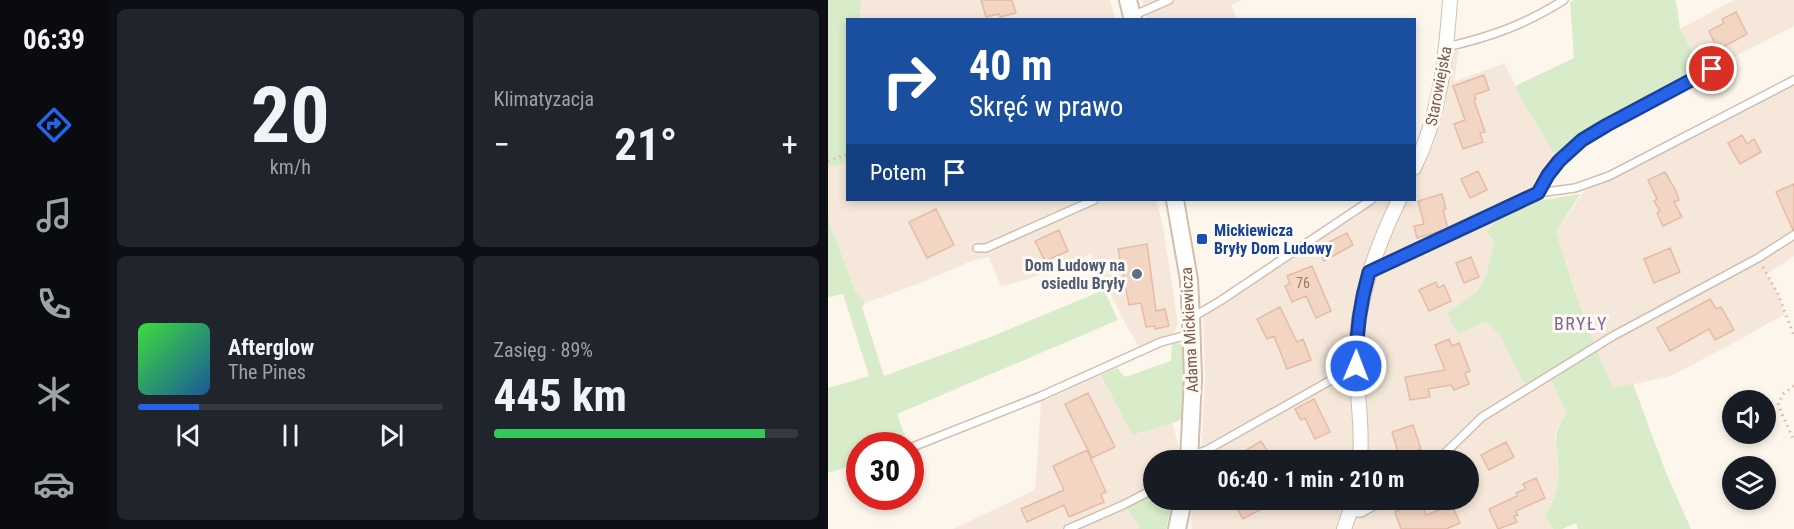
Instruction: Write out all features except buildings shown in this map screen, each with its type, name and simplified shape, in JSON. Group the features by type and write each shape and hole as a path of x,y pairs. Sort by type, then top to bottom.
{"street":[{"name":"Starowiejska","path":"1416,163 1437,109 1447,47 1450,0"},
{"name":"Adama Mickiewicza","path":"1174,201 1189,280 1193,378 1190,450"},
{"path":"1361,450 1362,424 1356,366 1358,324 1369,272 1383,233 1399,201"},
{"path":"1177,529 1181,510"},
{"path":"1344,529 1351,510"}],"lane":[{"path":"1131,12 1169,0"},
{"path":"1447,47 1519,26 1564,0"},
{"path":"1538,193 1559,161 1582,140 1712,69"},
{"path":"1369,272 1538,193 1575,188 1609,176 1794,80"},
{"path":"977,248 986,248 1092,201"},
{"path":"924,443 1030,401 1161,342 1191,326 1220,301 1370,201"},
{"path":"1448,450 1482,417 1613,336 1758,258 1794,235"},
{"path":"1207,450 1356,366"},
{"path":"1068,529 1143,495"}],"path":[{"path":"828,161 846,155"},
{"path":"1758,258 1778,294 1794,336"},
{"path":"1794,386 1783,394 1778,405 1794,441"}],"shaded area":[{"path":"861,0 1110,0 1115,18 860,18"},
{"path":"1142,0 1243,0 1231,5 1236,18 1147,18"},
{"path":"1734,0 1794,0 1794,26 1704,73 1680,29"},
{"path":"1447,47 1459,51 1454,82 1504,63 1528,111 1559,161 1536,201 1504,215 1486,232 1494,241 1486,276 1476,292 1458,334 1486,322 1500,335 1524,384 1549,376 1567,413 1559,423 1555,437 1559,480 1554,500 1545,516 1553,529 1192,529 1192,510 1479,510 1479,450 1200,450 1205,375 1203,311 1369,201 1416,201 1416,164"},
{"path":"1794,80 1794,256 1767,274 1778,294 1785,314 1671,376 1613,389 1597,354 1556,232 1588,185"},
{"path":"846,162 846,201 1156,201 1163,227 1178,324 1172,338 1141,350 1091,254 1029,279 1001,286 989,257 971,261 923,282 865,303 855,291 828,218 828,168"},
{"path":"1101,375 1132,435 1172,422 1180,450 1143,450 1143,494 1123,505 1141,527 1138,529 953,529 1035,490 1041,402"}],"green space":[{"path":"828,0 861,0 860,18 846,18 846,162 828,168"},
{"path":"1574,0 1676,0 1680,29 1702,70 1607,119 1557,158 1515,86 1574,58 1570,2"},
{"path":"1580,194 1556,232 1569,272 1589,331 1613,388 1633,384 1667,475 1691,529 1578,529 1576,523 1562,529 1553,529 1545,516 1557,486 1556,438 1561,422 1567,413 1549,376 1524,384 1500,335 1486,322 1458,334 1447,313 1476,293 1486,276 1494,241 1486,231 1504,215 1536,201"},
{"path":"828,218 855,291 865,303 862,307 884,376 988,338 1104,290 1118,320 897,414 904,432 846,432 846,467 828,473 828,388 869,376 843,294 828,297"},
{"path":"1177,342 1184,346 1183,418 1132,435 1101,375 1117,368 1125,377 1171,361 1172,344"},
{"path":"1143,496 1143,510 1171,510 1166,529 1138,529 1140,527 1125,506"}],"place":[{"name":"Mickiewicza Bryły Dom Ludowy","path":"1202,239"},
{"name":"Dom Ludowy na osiedlu Bryły","path":"1137,274"}],"district":[{"name":"BRYŁY","path":"1581,324"}],"route":[{"path":"1356,366 1358,324 1369,272 1538,193 1559,161 1582,140 1712,69"}]}
